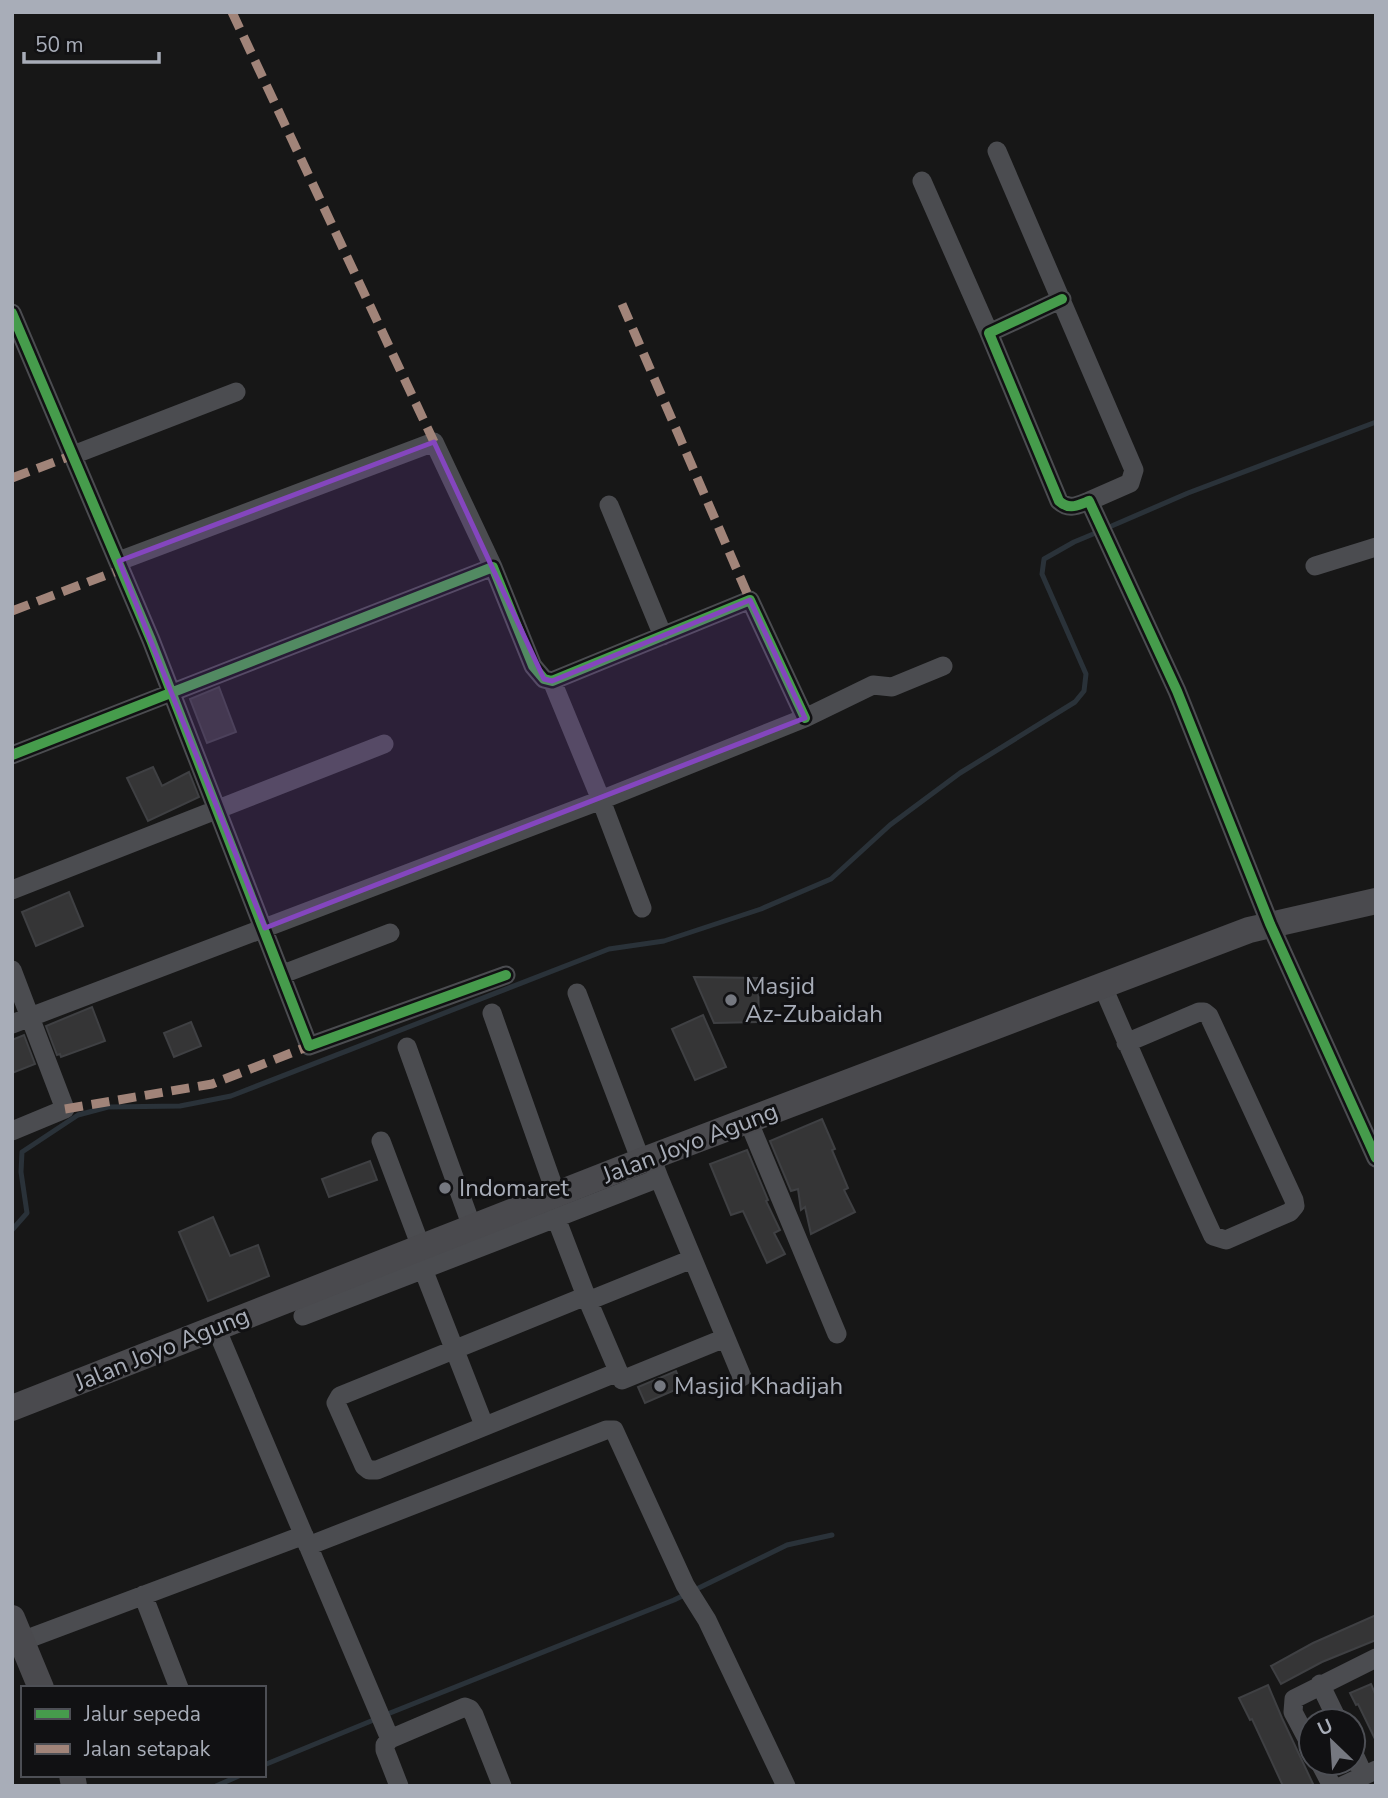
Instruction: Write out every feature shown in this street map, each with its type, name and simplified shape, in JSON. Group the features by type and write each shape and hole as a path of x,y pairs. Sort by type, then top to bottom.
{"main road":[{"name":"Jalan Joyo Agung","path":"12,1408 216,1328 422,1258 472,1227 556,1206 748,1120 1249,930 1270,923 1376,901"},
{"path":"17,1629 40,1686"}],"street":[{"path":"922,181 1059,500 1065,506 1072,507 1088,501 1130,483 1134,470 997,151"},
{"path":"989,333 1062,299"},
{"path":"12,313 119,561 309,1046 506,975"},
{"path":"73,455 236,392"},
{"path":"119,561 434,442 493,567 533,666 544,679 552,681 750,600 805,718"},
{"path":"1088,501 1177,691 1270,923 1376,1158"},
{"path":"609,505 663,635"},
{"path":"1315,566 1376,547"},
{"path":"12,755 493,567"},
{"path":"12,1024 601,800 805,718 873,685 892,687 943,666"},
{"path":"552,681 642,908"},
{"path":"12,890 384,744"},
{"path":"283,974 390,933"},
{"path":"12,970 65,1109 12,1131"},
{"path":"1102,987 1126,1042 1213,1236 1226,1240 1290,1212 1295,1206 1294,1200 1209,1016 1199,1012 1126,1042"},
{"path":"577,993 741,1377"},
{"path":"492,1013 587,1298 622,1380 725,1338"},
{"path":"407,1047 472,1227"},
{"path":"748,1120 837,1334"},
{"path":"381,1141 454,1351 484,1425"},
{"path":"303,1316 422,1258 556,1206"},
{"path":"618,1372 377,1470 369,1470 364,1466 337,1403 340,1396 692,1258"},
{"path":"216,1328 384,1725 385,1751 399,1786"},
{"path":"17,1629 143,1595 306,1541 606,1430 614,1430 786,1786"},
{"path":"143,1595 178,1686"},
{"path":"1297,1716 1292,1705 1294,1699 1376,1658"},
{"path":"1320,1684 1331,1707"},
{"path":"384,1725 458,1709 470,1709 502,1786"},
{"path":"1342,1786 1370,1773"}],"highlighted area":[{"path":"434,442 544,679 552,681 750,600 805,718 265,928 119,561"}],"building":[{"path":"219,687 236,732 207,743 190,699"},
{"path":"153,767 162,786 189,772 199,797 148,821 127,778"},
{"path":"69,892 83,926 36,946 22,912"},
{"name":"Masjid Az-Zubaidah","path":"694,977 758,978 759,1022 714,1023"},
{"path":"92,1007 105,1041 61,1057 60,1054 57,1055 46,1026"},
{"path":"703,1015 726,1067 695,1080 672,1029"},
{"path":"191,1022 201,1046 174,1057 164,1033"},
{"path":"24,1035 35,1064 12,1073 12,1040"},
{"path":"822,1119 848,1188 844,1190 855,1212 811,1234 805,1207 801,1210 798,1189 791,1191 770,1141"},
{"path":"747,1150 780,1230 774,1233 785,1254 767,1263 743,1211 731,1215 710,1164"},
{"path":"370,1161 377,1180 329,1197 322,1179"},
{"path":"213,1217 230,1256 258,1245 269,1276 208,1301 179,1232"},
{"name":"Masjid Khadijah","path":"676,1371 682,1387 645,1403 638,1387"},
{"path":"1376,1615 1376,1640 1322,1662 1281,1684 1271,1666 1313,1643"},
{"path":"1371,1684 1376,1696 1376,1741 1367,1722 1367,1707 1356,1705 1350,1693"},
{"path":"1268,1685 1297,1750 1297,1777 1310,1777 1314,1786 1283,1786 1252,1719 1250,1720 1239,1698"}],"waterway":[{"path":"1107,528 1188,493 1376,422"},
{"path":"12,1230 27,1213 21,1172 22,1152 78,1115 108,1107 180,1106 231,1096 609,949 664,941 761,909 831,879 890,825 960,773 1075,702 1084,691 1086,674 1042,574 1044,559 1098,532"},
{"path":"385,1715 674,1600 787,1545 832,1535"},
{"path":"266,1764 376,1719"},
{"path":"216,1786 236,1777"}],"marked path":[{"path":"232,12 434,442"},
{"path":"622,304 750,600"},
{"path":"12,478 73,455"},
{"path":"12,611 122,569"},
{"path":"65,1109 212,1084 309,1046"}],"cycle path":[{"path":"1062,299 989,333 1059,501 1069,506 1089,501 1177,691 1270,924 1376,1158"},
{"path":"12,313 151,640 309,1046 506,975"},
{"path":"12,755 493,567 533,666 544,679 552,681 750,600 805,718"}],"place":[{"name":"Masjid Az-Zubaidah","path":"731,1000"},
{"name":"Indomaret","path":"445,1188"},
{"name":"Masjid Khadijah","path":"660,1386"}]}
